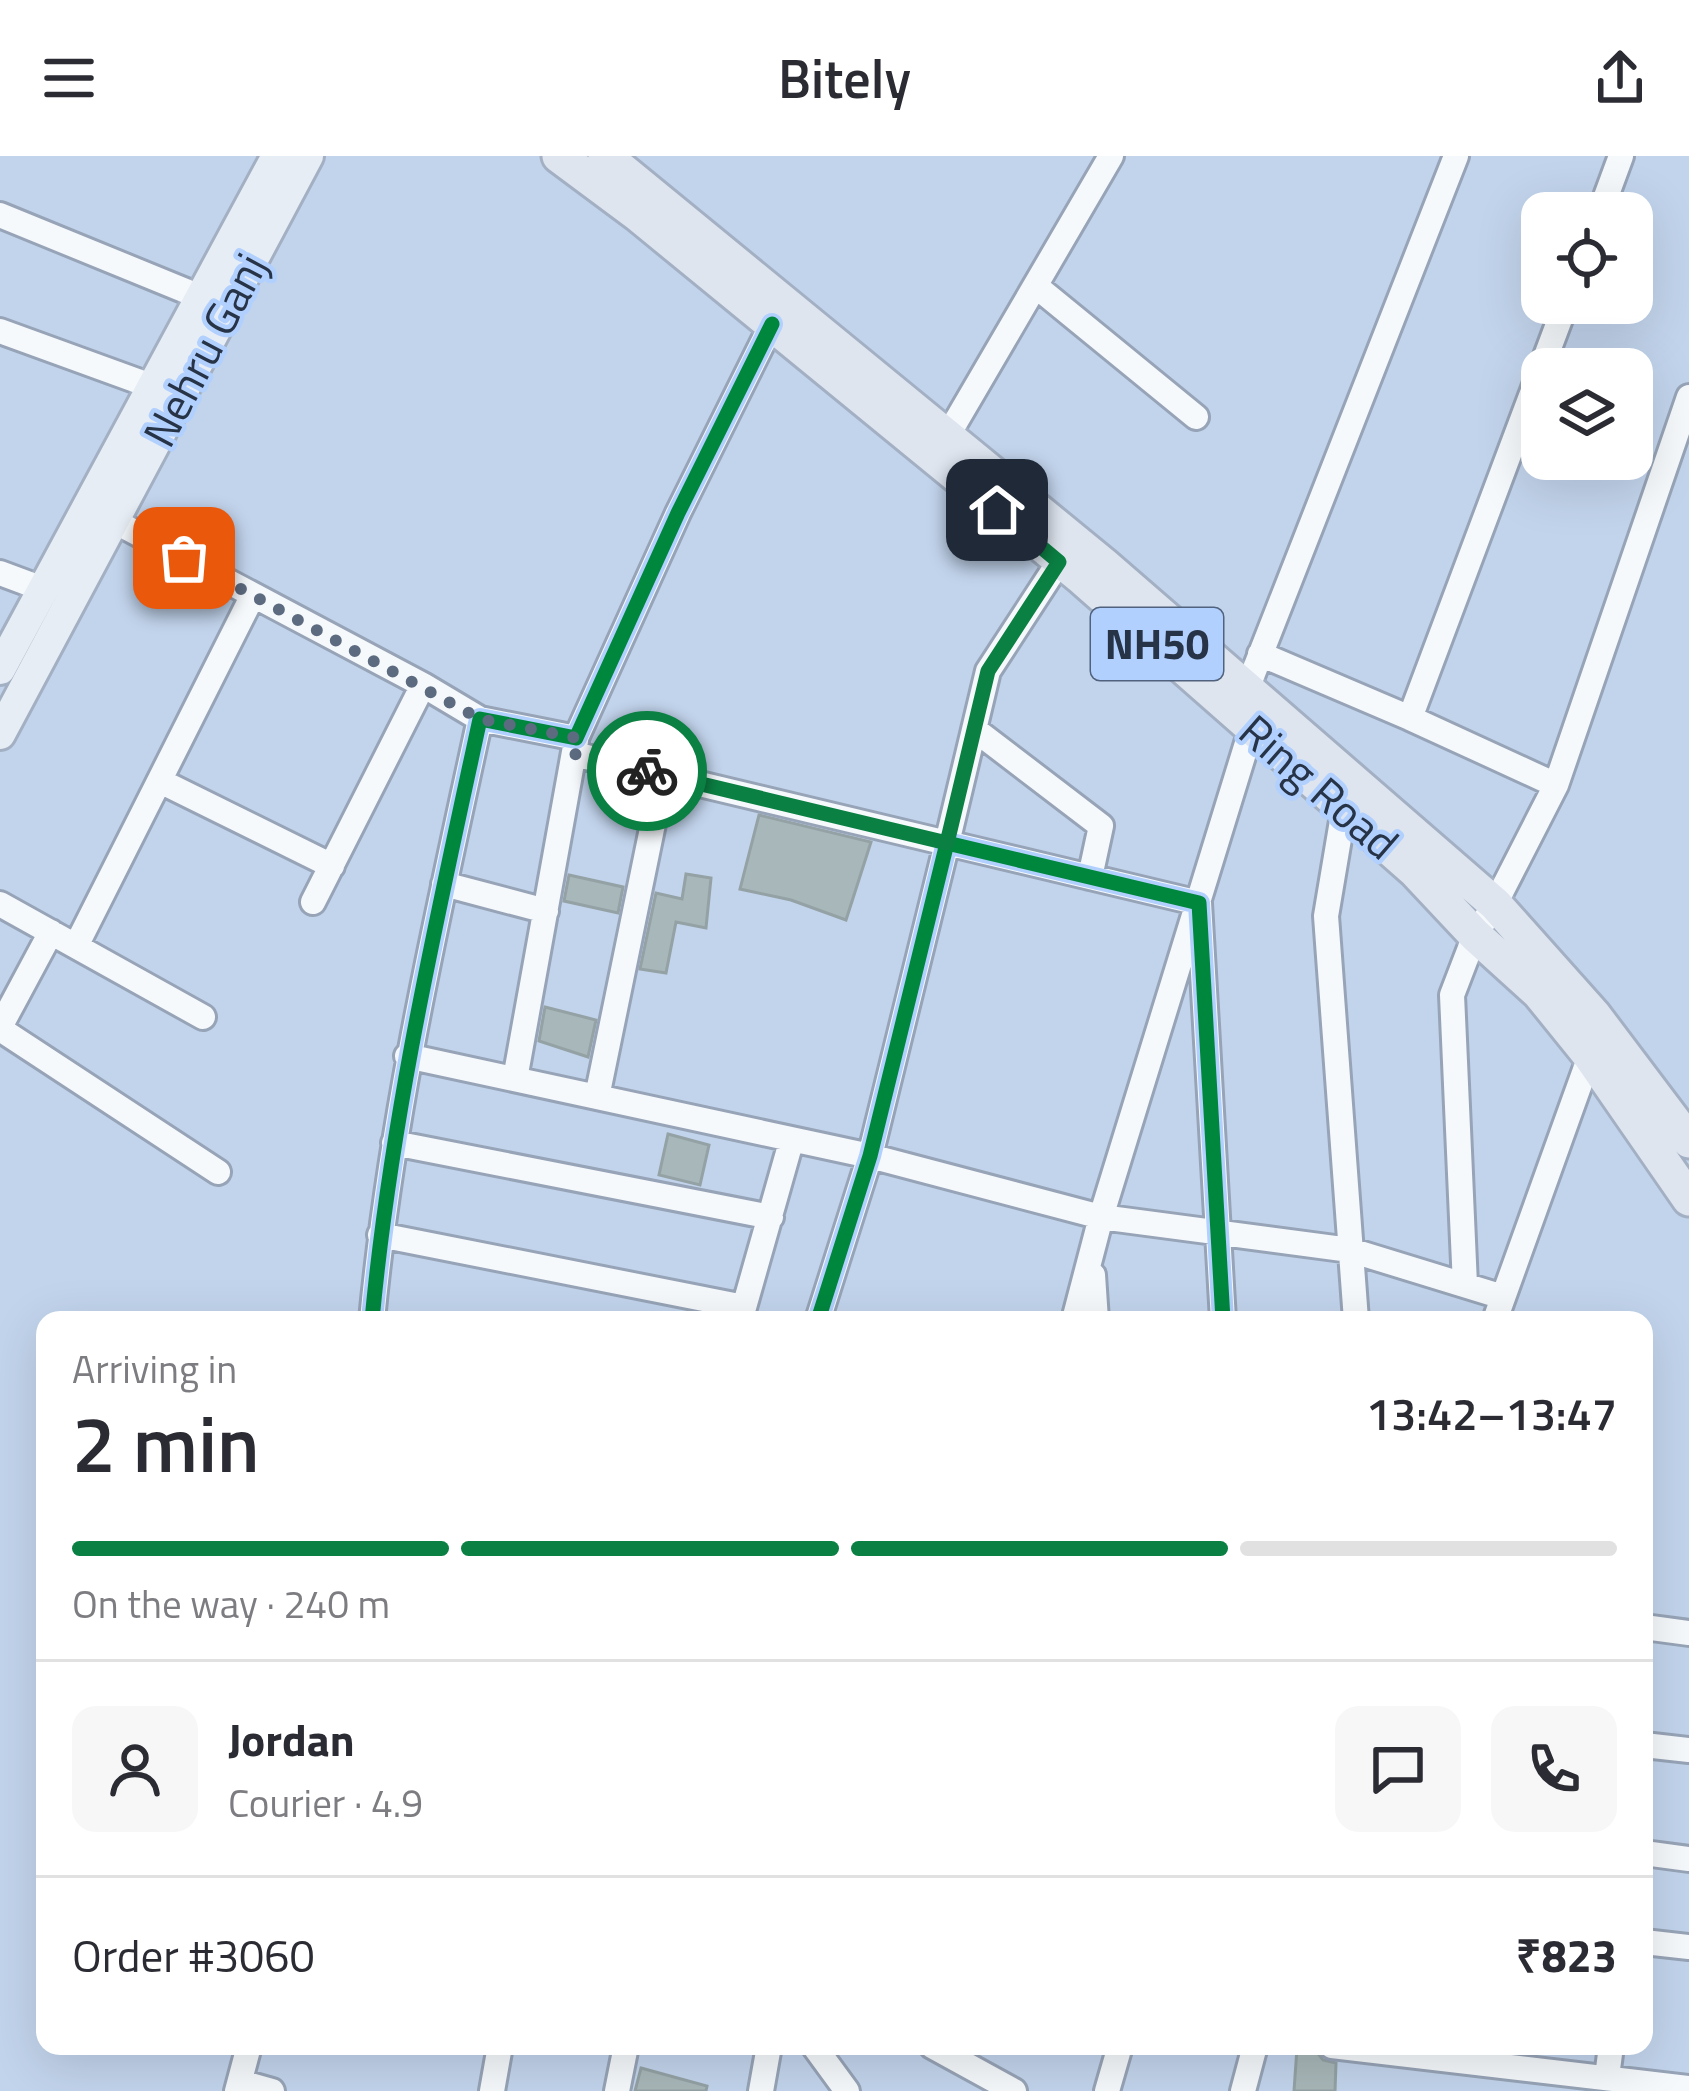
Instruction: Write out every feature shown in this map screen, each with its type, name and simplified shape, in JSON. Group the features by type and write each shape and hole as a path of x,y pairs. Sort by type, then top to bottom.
{"highway":[{"name":"Ring Road","path":"559,156 772,324 1059,562 1414,870 1538,993 1590,1056 1689,1199"},
{"name":"Ring Road","path":"605,156 948,436 1495,904 1594,1015 1689,1142"}],"main road":[{"name":"Nehru Ganj","path":"0,669 277,156"},
{"name":"Nehru Ganj","path":"0,734 308,156"}],"street":[{"path":"948,436 1112,156"},
{"path":"1246,689 1456,156"},
{"path":"1608,192 1622,156"},
{"path":"0,215 203,298"},
{"path":"1037,287 1196,417"},
{"path":"515,1079 575,746 678,513 772,324"},
{"path":"1410,718 1558,324"},
{"path":"0,332 154,388"},
{"path":"1465,1285 1452,994 1475,935 1556,785 1684,426 1689,397"},
{"path":"114,521 480,719 663,775 1199,903"},
{"path":"821,1311 870,1156 988,671 1059,562"},
{"path":"0,573 43,589"},
{"path":"76,946 253,595"},
{"path":"1260,654 1556,785"},
{"path":"313,902 423,686"},
{"path":"373,1311 407,1056 480,719"},
{"path":"1076,1311 1252,728"},
{"path":"974,729 1101,826 1090,877"},
{"path":"597,1097 663,775"},
{"path":"160,781 332,866"},
{"path":"1344,808 1326,916 1355,1311"},
{"path":"444,884 546,911"},
{"path":"1199,903 1222,1311"},
{"path":"0,904 203,1017"},
{"path":"51,932 0,1028 218,1172"},
{"path":"407,1056 870,1156 1101,1217 1350,1250 1465,1285 1499,1308 1590,1056"},
{"path":"743,1311 791,1142"},
{"path":"394,1143 771,1216"},
{"path":"380,1235 733,1311"},
{"path":"1091,1253 1095,1311"},
{"path":"1653,1628 1689,1633"},
{"path":"1653,1746 1689,1750"},
{"path":"1653,1854 1689,1858"},
{"path":"1653,1943 1689,1947"},
{"path":"246,2055 238,2087 272,2091"},
{"path":"492,2091 498,2055"},
{"path":"617,2091 624,2055"},
{"path":"761,2091 767,2055"},
{"path":"819,2055 838,2086"},
{"path":"838,2086 840,2055"},
{"path":"1107,2091 1117,2055"},
{"path":"1243,2091 1253,2055"},
{"path":"1388,2055 1536,2079 1607,2077 1689,2088"},
{"path":"1607,2077 1610,2055"},
{"path":"979,2058 1014,2091"}],"building":[{"path":"759,815 871,842 846,920 791,900 740,889"},
{"path":"686,874 711,878 706,928 676,922 666,973 640,969 656,893 682,899"},
{"path":"569,875 623,887 618,913 564,901"},
{"path":"545,1007 596,1020 588,1057 539,1041"},
{"path":"668,1134 709,1145 700,1185 659,1175"},
{"path":"1297,2055 1319,2055 1336,2063 1335,2091 1294,2091"},
{"path":"641,2068 707,2086 706,2091 635,2091"}],"cycle path":[{"path":"373,1311 403,1093 480,719 576,738 678,513 772,324"},
{"path":"821,1311 870,1156 947,843 1199,903 1222,1311"}],"way so far":[{"path":"184,558 480,719 577,738 574,754 647,771"}],"route":[{"path":"647,771 947,843 988,671 1059,562 997,510"}]}
